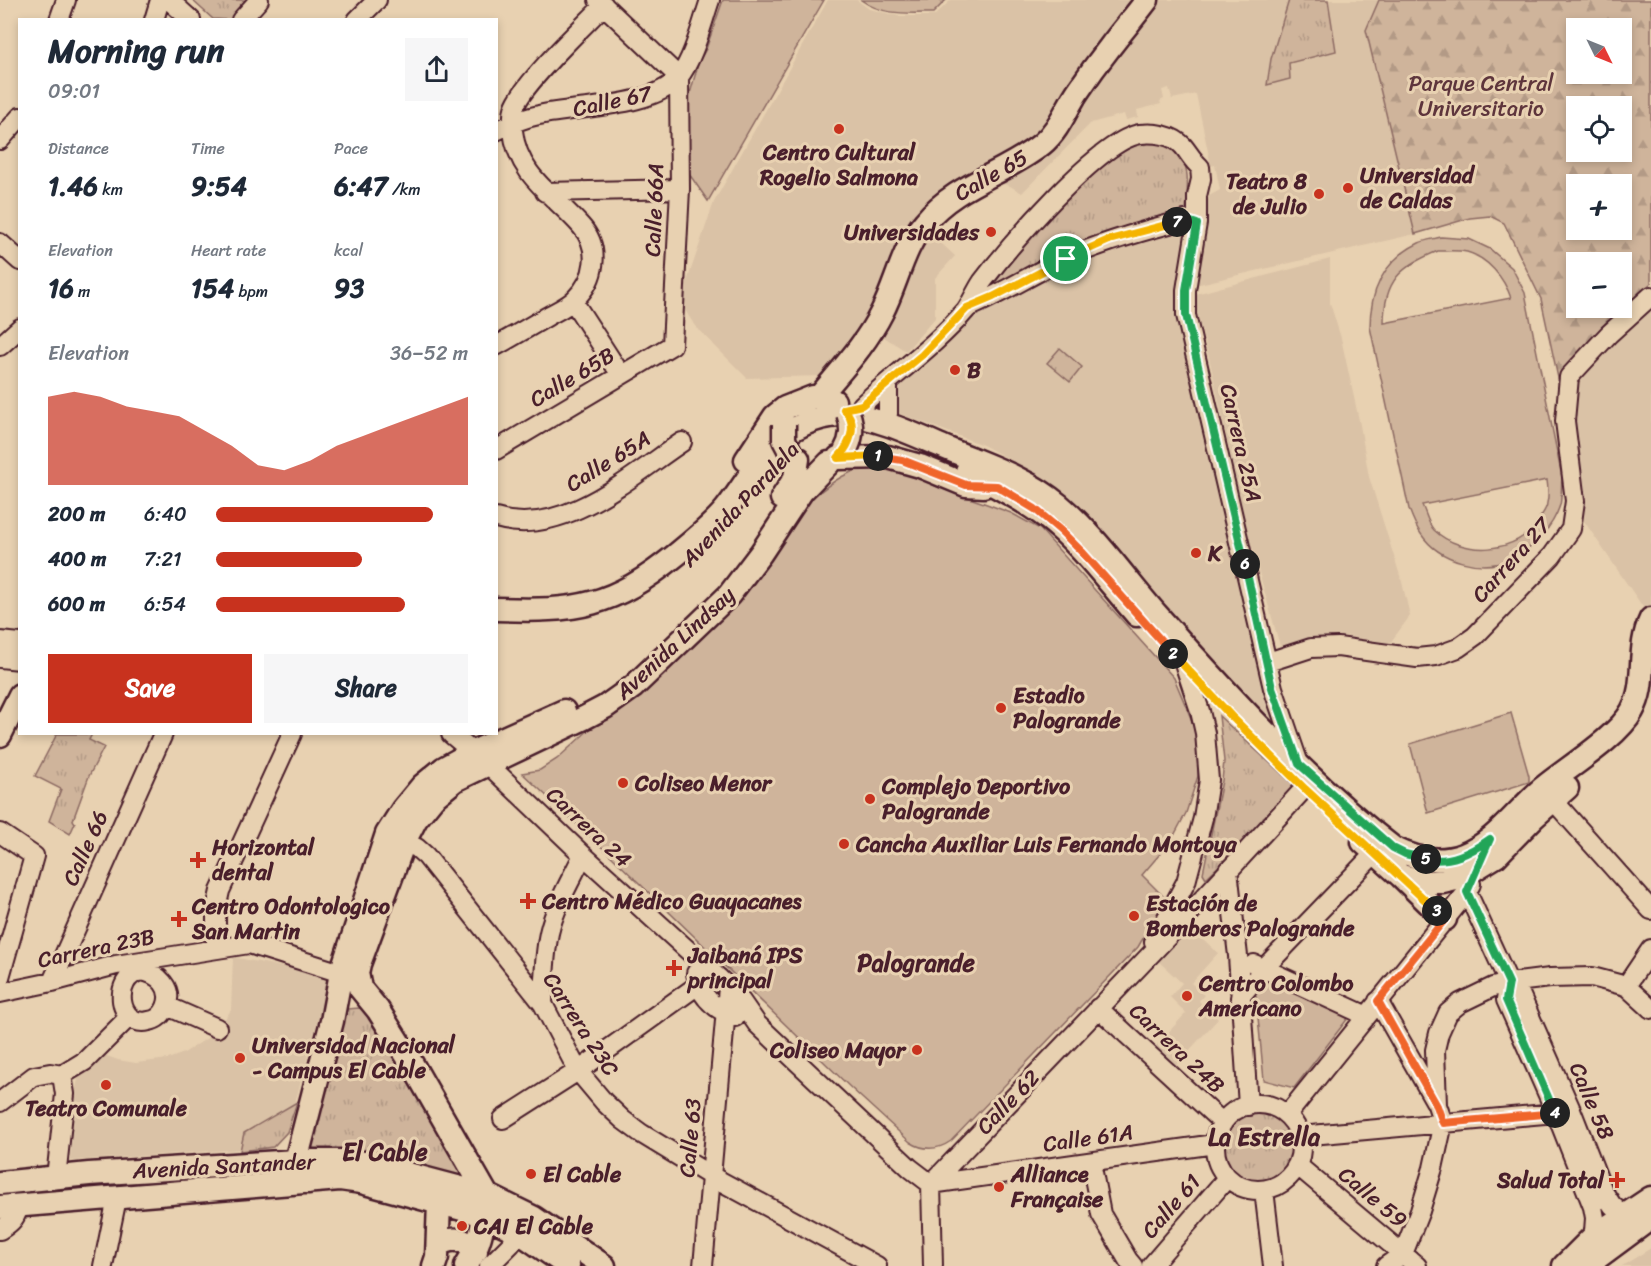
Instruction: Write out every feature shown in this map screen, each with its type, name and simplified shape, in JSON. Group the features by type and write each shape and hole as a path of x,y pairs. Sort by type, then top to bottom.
{"main road":[{"name":"Calle 65","path":"842,405 851,358 872,330 883,310 904,259 922,224 938,206 958,192 1026,156 1044,142 1061,122 1076,95 1109,48 1147,0"},
{"path":"806,398 888,414 966,442 989,455 999,479 966,485 920,466 888,457 837,457 816,465 795,457 784,440 789,415 806,398"},
{"path":"837,457 851,435 851,420 842,405"},
{"path":"705,530 712,507 737,474 764,431 775,416 786,408 789,415"},
{"name":"Avenida Paralela","path":"498,609 568,608 616,596 651,576 705,530 724,511 776,443 796,428 821,418 842,414 883,424 999,479 1061,531 1231,716 1382,839 1405,854 1446,860 1473,851 1490,839 1544,787 1620,728 1632,712 1639,697 1644,638 1651,619"},
{"name":"Avenida Paralela","path":"498,624 572,622 599,618 637,600 674,575 733,519 765,473 784,452 802,438 825,429 844,426 880,435 953,465 1039,490 1071,517 1375,853 1401,876 1427,882 1443,882 1460,878 1496,856 1553,800 1629,738 1643,723 1651,702"},
{"name":"Avenida Lindsay","path":"485,1205 412,1064 378,1010 360,988 357,973 404,842 416,819 433,798 480,759 596,695 622,678 704,604 795,478 795,457"},
{"name":"Avenida Lindsay","path":"296,1161 332,1020 341,973 387,834 403,809 422,786 444,768 480,759 584,718 605,707 633,687 729,595 761,553 802,491 837,457"},
{"path":"0,735 18,699"},
{"path":"1401,876 1445,919"},
{"path":"332,1020 342,1008 355,1001 372,1004 378,1010"},
{"path":"296,1161 309,1182"},
{"name":"Avenida Santander","path":"0,1183 89,1174 296,1161 366,1163 485,1205 534,1218 604,1266"},
{"name":"Avenida Santander","path":"10,1206 340,1179 362,1182 439,1202 485,1205 568,1266"},
{"path":"1589,1264 1640,1218 1651,1198"},
{"path":"436,1255 439,1202"},
{"path":"477,1261 485,1205"},
{"path":"1564,1266 1594,1236 1640,1218"},
{"path":"436,1255 446,1240 463,1240 477,1261"}],"street":[{"path":"59,18 66,0"},
{"path":"154,18 160,0"},
{"path":"169,0 189,18"},
{"path":"243,18 260,0"},
{"path":"359,18 376,0"},
{"name":"Calle 67","path":"504,127 539,115 637,100 668,87 679,77 686,64 710,0"},
{"path":"498,345 573,301 586,288 593,272 594,257 590,241 582,227 545,192 526,168 504,127 523,92 601,3 679,77"},
{"name":"Calle 66A","path":"672,345 680,189 679,77"},
{"path":"0,117 18,117"},
{"path":"0,140 18,118"},
{"name":"Carrera 25A","path":"967,308 981,284 1071,182 1101,156 1130,137 1138,134 1161,135 1174,139 1183,146 1190,159 1200,167 1197,224 1186,290 1186,315 1268,662 1272,688 1306,777"},
{"path":"545,192 680,189"},
{"path":"842,405 888,384 922,355 967,308 1109,240 1185,220 1197,224"},
{"path":"0,243 18,259"},
{"name":"Carrera 27","path":"1268,662 1311,648 1338,647 1417,658 1436,656 1458,648 1475,636 1552,556 1571,529 1575,501 1565,422 1569,377 1651,296"},
{"path":"573,301 621,375"},
{"path":"0,346 18,330"},
{"name":"Calle 65B","path":"498,449 672,345"},
{"path":"888,384 888,414"},
{"name":"Calle 65A","path":"498,518 528,523 557,518 584,508 682,441"},
{"path":"0,641 18,643"},
{"path":"0,658 18,660"},
{"name":"Calle 62","path":"1143,962 1186,882 1203,818 1209,780 1205,733 1185,666"},
{"name":"Calle 66","path":"52,982 162,735"},
{"path":"216,948 216,909 220,891 292,735"},
{"name":"Carrera 24","path":"452,735 723,983 758,1024 910,1168 931,1184"},
{"name":"Calle 62","path":"931,1184 1197,904 1306,777"},
{"path":"1553,800 1651,910"},
{"path":"0,833 34,855 0,977"},
{"path":"1287,1115 1467,892 1490,839"},
{"name":"Carrera 23C","path":"404,842 417,848 426,856 543,1004 578,1071 604,1102 623,1120 711,1176 877,1266"},
{"path":"1240,997 1375,853"},
{"path":"543,1004 544,967 550,931 583,855"},
{"path":"1228,870 1238,956 1248,1106"},
{"path":"1186,882 1183,904 1188,906 1197,904"},
{"name":"Calle 58","path":"1467,892 1509,983 1506,1000 1603,1191 1612,1205 1640,1218"},
{"name":"Carrera 23B","path":"0,993 152,966 216,948 249,944 341,973"},
{"path":"1626,986 1651,949"},
{"path":"1238,956 1367,1016"},
{"path":"694,957 698,985"},
{"path":"128,969 121,998 122,1005 129,1017 146,1022 155,1020 162,1014 168,1000 166,987 152,966"},
{"path":"1437,1106 1435,1059 1439,1033 1448,1013 1460,1003 1509,983 1550,978 1592,977 1626,986 1651,1010"},
{"path":"503,1119 578,1071 705,978 723,983"},
{"name":"Calle 63","path":"702,1266 725,1013 723,983"},
{"name":"Carrera 24","path":"698,985 711,1004 725,1013 758,1024"},
{"path":"1378,1001 1437,1106 1443,1123 1433,1168 1403,1254 1386,1266"},
{"path":"166,1006 217,1028"},
{"name":"Carrera 24B","path":"1098,1008 1222,1123"},
{"path":"0,1102 34,1076 50,1073 62,1075 85,1061 129,1017"},
{"path":"1413,1064 1425,1066 1435,1059"},
{"path":"56,1178 65,1095 62,1075"},
{"path":"1259,1104 1271,1106 1287,1115 1300,1136 1300,1155 1297,1165 1284,1182 1263,1190 1243,1188 1227,1178 1218,1163 1215,1144 1222,1123 1238,1109 1259,1104"},
{"path":"1300,1136 1564,1113"},
{"name":"Calle 58","path":"1564,1113 1595,1218 1589,1264"},
{"name":"Calle 61A","path":"931,1184 1215,1144"},
{"path":"1091,1162 1101,1214 1133,1266"},
{"name":"Calle 59","path":"1297,1165 1417,1266"},
{"name":"Calle 61","path":"1151,1266 1227,1178"},
{"path":"931,1184 933,1266"},
{"path":"1263,1190 1273,1266"},
{"path":"103,1266 117,1198"},
{"path":"0,1230 13,1222 18,1213 10,1206"},
{"path":"477,1261 511,1244 519,1232"}],"shaded area":[{"name":"Universidad de Caldas","path":"828,0 857,0 869,9 899,16 934,16 951,0 1559,0 1415,234 1191,286 1209,196 1220,190 1215,165 1211,166 1196,94 1172,99 1169,88 1162,90 1164,99 1160,101 1161,104 1137,110 1138,117 1126,120 1124,114 1091,123 1022,193 1010,186 993,181 976,186 929,232 955,256 935,278 935,318 906,351 865,325 821,376 747,378 695,326 680,302 714,202"},
{"path":"1185,226 1188,243 1181,273 1287,746 1010,477 1016,463 983,445 890,410 890,386 947,334 1024,287 1066,265"},
{"path":"1330,259 1330,303 1341,338 1369,477 1402,582 1410,616 1390,643 1345,636 1280,646 1248,534 1210,362 1192,295"},
{"path":"1651,306 1651,608 1647,613 1584,521 1584,492 1572,434 1580,378"},
{"name":"Centro Colombo Americano","path":"1188,925 1218,953 1191,983 1204,995 1199,1001 1218,1019 1175,1066 1155,1047 1186,1013 1170,997 1182,983 1157,960"},
{"name":"Universidad Nacional - Campus El Cable","path":"233,957 330,976 287,1132 273,1147 70,1161 73,1098 79,1076 104,1055 136,1063 168,1059 184,1053 209,1037 231,1010"},
{"path":"1651,1248 1651,1266 1622,1266"}],"green space":[{"path":"192,0 248,0 233,18 212,18"},
{"path":"723,0 824,0 708,201 687,171 686,108 699,61 706,49"},
{"path":"861,0 946,0 933,13 914,13 878,9"},
{"path":"1289,0 1328,0 1336,51 1289,63 1290,79 1267,85 1271,59"},
{"name":"Parque Central Universitario","path":"1379,0 1651,0 1651,283 1632,302 1632,252 1566,252 1566,318 1617,318 1558,378 1541,299 1504,223 1490,216 1470,218 1415,234 1366,30"},
{"path":"1143,141 1159,143 1171,148 1184,162 1187,172 1186,211 1126,230 991,288 1040,226 1079,186 1121,153"},
{"path":"1441,237 1469,239 1490,249 1512,268 1525,293 1562,477 1560,505 1547,529 1520,555 1500,563 1474,564 1450,557 1438,551 1417,528 1409,509 1370,327 1376,289 1388,268 1407,250 1421,242","holes":["1438,251 1467,252 1482,259 1500,276 1511,298 1384,323 1387,296 1397,276 1414,263","1547,480 1547,505 1530,531 1518,540 1490,548 1459,545 1446,539 1432,528 1422,505"]},
{"path":"1060,348 1082,367 1070,382 1047,363"},
{"name":"Complejo Deportivo Palogrande","path":"876,466 905,472 940,488 1011,513 1040,529 1174,678 1198,735 1198,776 1186,813 1171,841 1142,875 1166,899 1138,947 951,1141 931,1148 920,1147 910,1142 851,1088 522,773 540,770 557,759 604,716 812,498 834,481 850,473"},
{"path":"1511,713 1529,782 1428,813 1410,744"},
{"path":"1219,716 1295,786 1206,878 1203,873 1224,761"},
{"path":"56,735 92,735 89,740 104,747 89,776 70,834 49,821 61,789 35,776"},
{"path":"1253,965 1352,1013 1294,1088 1264,1080"},
{"path":"348,1009 367,1010 472,1186 304,1156 342,1014"},
{"path":"297,1102 287,1132 273,1147 240,1151 244,1133"},
{"path":"1258,1112 1271,1115 1283,1122 1290,1134 1293,1147 1290,1160 1283,1172 1271,1179 1258,1182 1245,1179 1233,1172 1226,1160 1223,1147 1226,1134 1233,1122 1245,1115"}],"place":[{"name":"Centro Cultural Rogelio Salmona","path":"839,129"},
{"name":"Universidad de Caldas","path":"1348,188"},
{"name":"Teatro 8 de Julio","path":"1319,194"},
{"name":"Universidades","path":"991,232"},
{"name":"B","path":"955,370"},
{"name":"K","path":"1196,553"},
{"name":"Estadio Palogrande","path":"1001,708"},
{"name":"Coliseo Menor","path":"623,783"},
{"name":"Complejo Deportivo Palogrande","path":"870,799"},
{"name":"Cancha Auxiliar Luis Fernando Montoya","path":"844,844"},
{"name":"Horizontal dental","path":"198,860"},
{"name":"Centro Médico Guayacanes","path":"528,901"},
{"name":"Estación de Bomberos Palogrande","path":"1134,916"},
{"name":"Centro Odontologico San Martin","path":"179,919"},
{"name":"Jaibaná IPS principal","path":"674,968"},
{"name":"Centro Colombo Americano","path":"1187,996"},
{"name":"Coliseo Mayor","path":"917,1050"},
{"name":"Universidad Nacional - Campus El Cable","path":"240,1058"},
{"name":"Teatro Comunale","path":"106,1085"},
{"name":"El Cable","path":"531,1174"},
{"name":"Salud Total","path":"1617,1180"},
{"name":"Alliance Française","path":"999,1187"},
{"name":"CAI El Cable","path":"462,1226"}],"district":[{"name":"Palogrande","path":"916,963"},
{"name":"La Estrella","path":"1264,1137"},
{"name":"El Cable","path":"385,1152"}],"route":[{"path":"1185,220 1197,224 1186,290 1186,315 1268,662 1272,688 1299,764 1382,839 1405,854 1431,860 1446,860 1473,851 1490,839 1467,892 1509,983 1506,1000 1556,1113 1443,1123 1437,1106 1378,1001 1445,919 1305,789 1231,716 1090,561 1048,519 997,486 966,485 920,466 888,457 838,458 845,451 851,435 851,420 844,409 862,405 888,384 922,355 967,308 1066,259 1109,240 1152,228 1185,220"}]}
